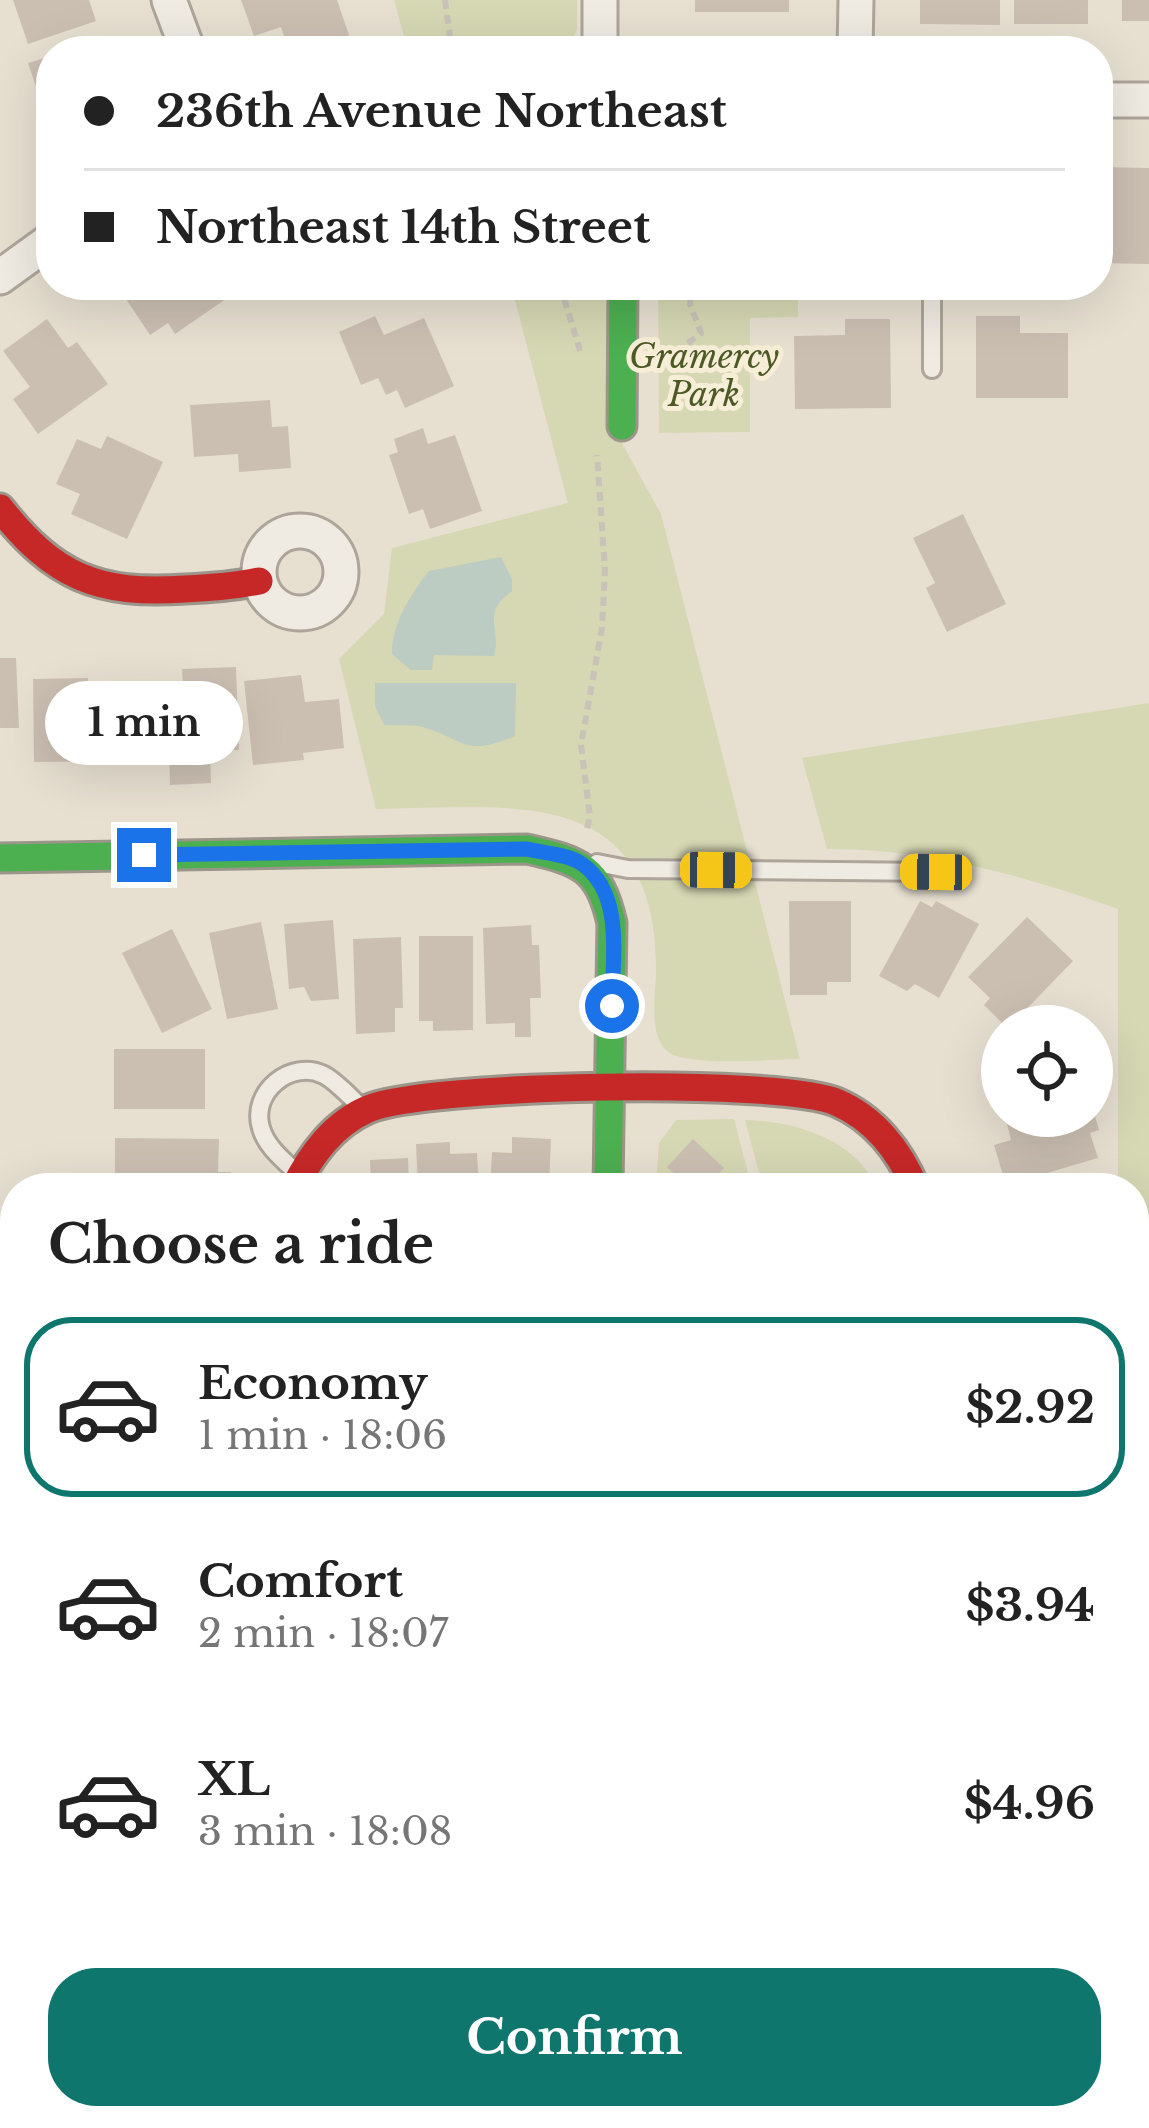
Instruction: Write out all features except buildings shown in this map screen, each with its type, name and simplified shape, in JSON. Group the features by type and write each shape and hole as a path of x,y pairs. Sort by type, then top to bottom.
{"street":[{"path":"169,0 182,36"},
{"path":"600,0 600,36"},
{"path":"855,36 856,0"},
{"path":"1113,100 1149,100"},
{"path":"0,277 36,251"},
{"path":"622,426 623,300"},
{"path":"0,508 52,566 82,582 114,590 162,591 259,581"},
{"path":"0,857 527,849 578,860 601,886 612,922 609,1173"},
{"path":"303,1173 324,1140 345,1121 365,1110 417,1096 612,1090 796,1092 829,1098 878,1130 907,1173"}],"lane":[{"path":"932,300 932,368"},
{"path":"578,860 628,869 936,872"},
{"path":"290,1173 258,1123 270,1087 285,1074 306,1070 326,1076 365,1110"}],"path":[{"path":"445,0 450,36"},
{"path":"564,300 584,366 586,328"},
{"path":"623,357 671,356 701,333 690,300"},
{"path":"578,860 590,817 581,745 602,628 605,570 596,444"}],"green space":[{"path":"394,0 577,0 574,36 404,36"},
{"path":"515,300 606,300 618,436 661,514 800,1059 709,1061 666,1050 655,1023 650,909 632,866 604,836 567,819 525,810 376,809 339,659 384,614 392,548 568,503"},
{"name":"Gramercy Park","path":"658,300 798,300 798,317 750,318 750,432 659,433"},
{"path":"1149,703 1149,1173 1118,1173 1118,909 975,866 901,853 827,849 802,758"},
{"path":"734,1119 748,1173 657,1173 659,1143 676,1120"},
{"path":"745,1120 784,1124 822,1136 854,1157 868,1173 759,1173"}],"shaded area":[{"path":"501,557 512,579 512,591 494,614 494,656 434,655 432,670 411,670 392,654 403,610 429,571"},
{"path":"375,683 516,683 515,736 476,746 423,727 384,725 375,706"}],"traffic: fast":[{"path":"622,426 623,300"},
{"path":"0,858 527,849 574,863 601,890 612,923 608,1173"}],"traffic: jam":[{"path":"0,508 59,566 102,584 154,590 259,581"},
{"path":"303,1173 324,1142 368,1109 457,1094 602,1087 747,1089 836,1102 884,1137 908,1173"}],"route":[{"path":"144,855 527,849 578,860 608,900 612,1006"}]}
